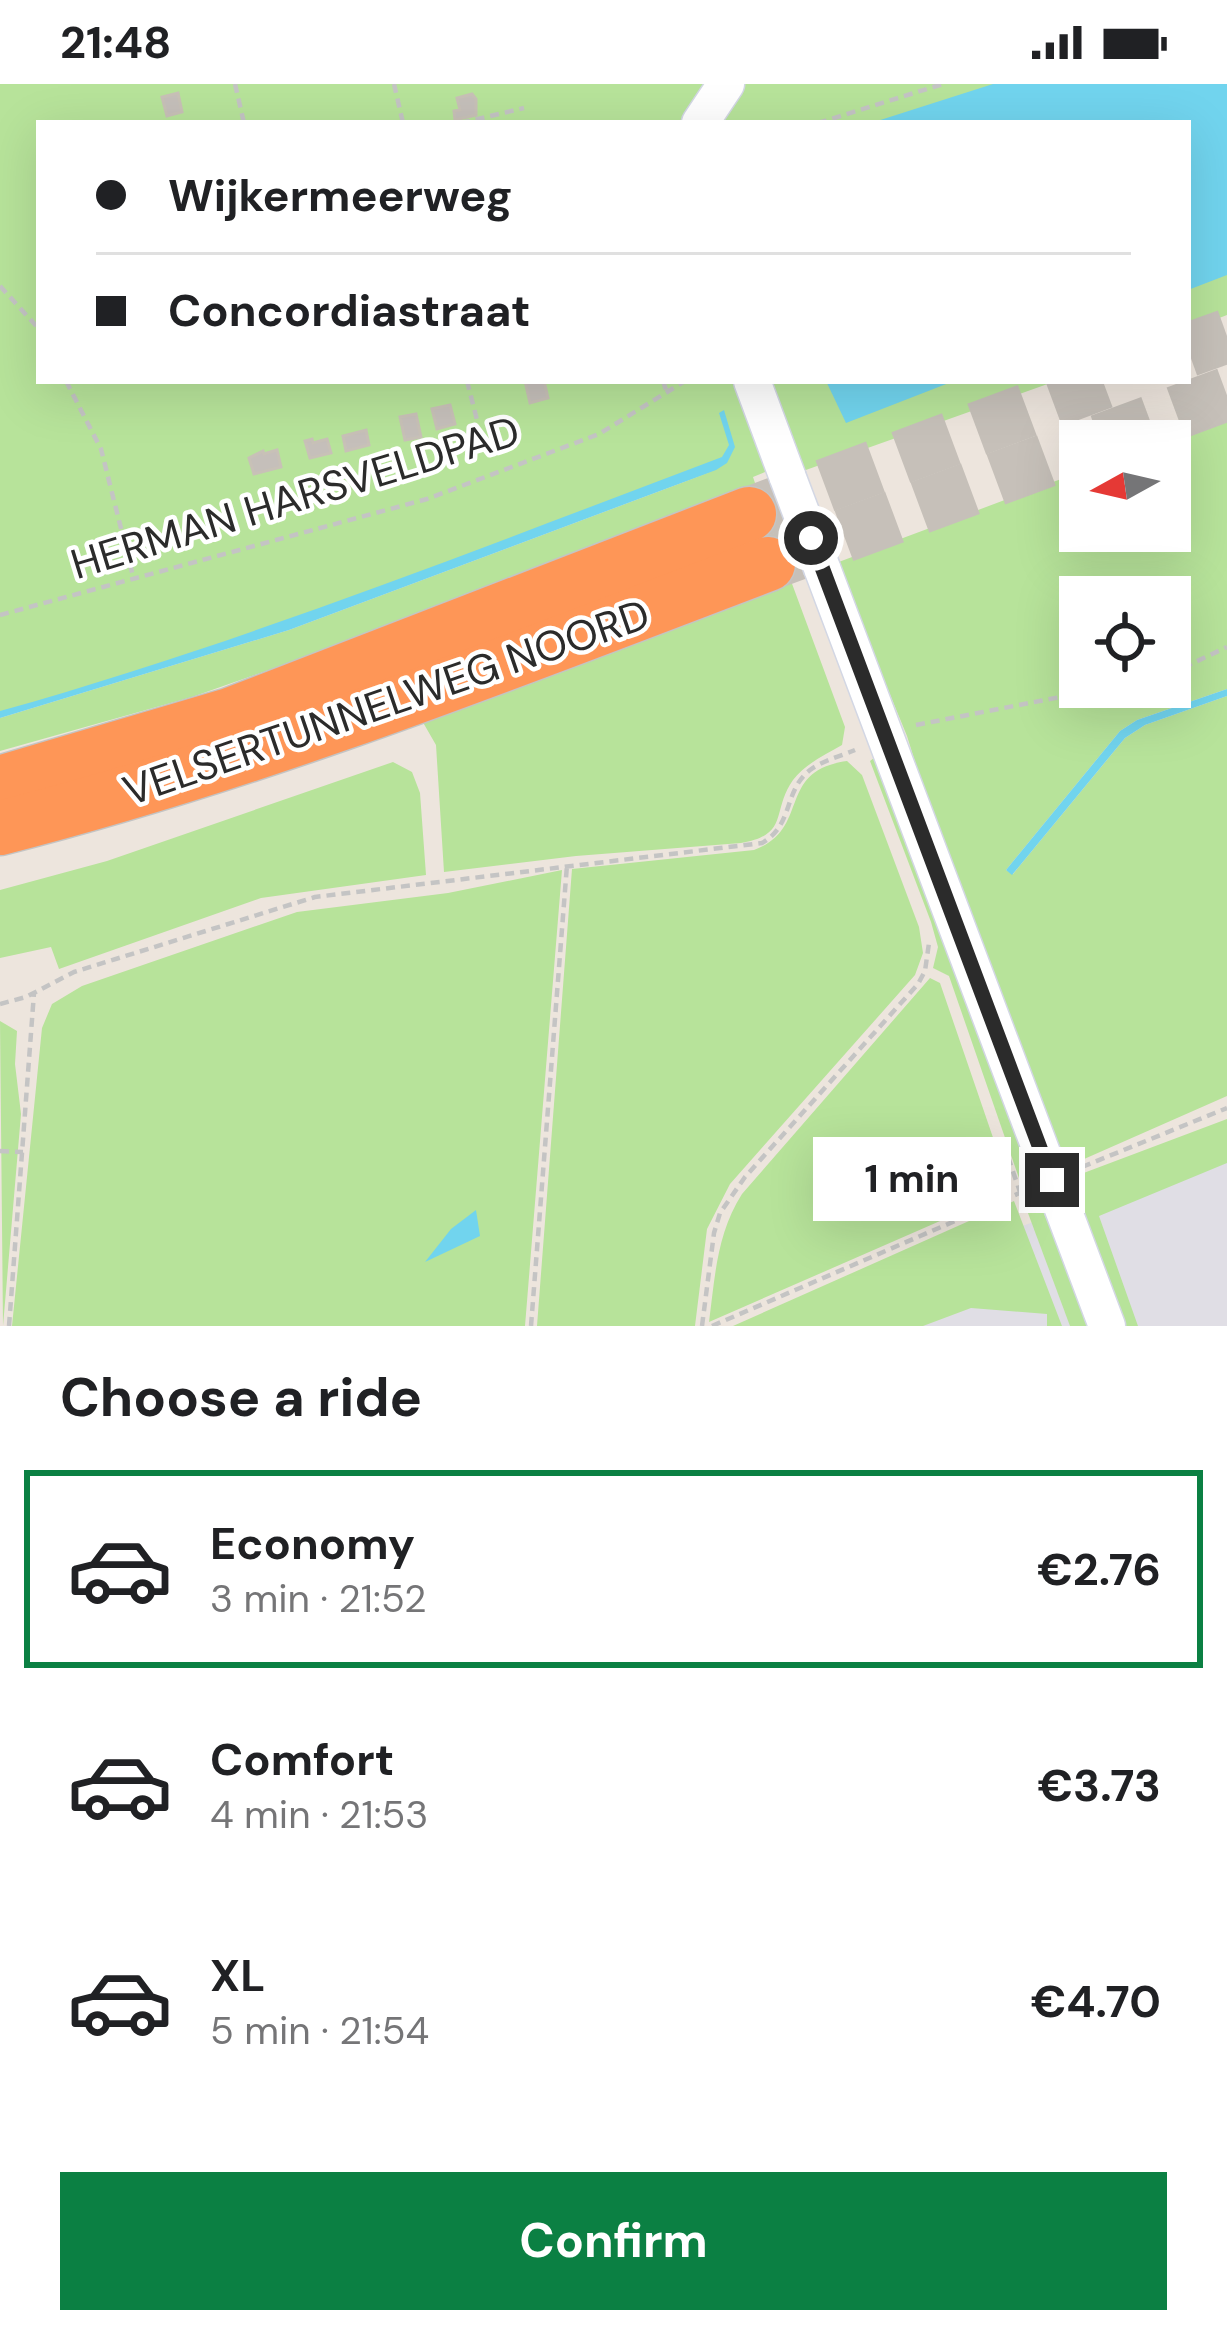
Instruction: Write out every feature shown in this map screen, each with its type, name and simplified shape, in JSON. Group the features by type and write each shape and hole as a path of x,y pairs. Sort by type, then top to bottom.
{"highway":[{"name":"VELSERTUNNELWEG NOORD","path":"0,783 230,715 768,496"},
{"name":"VELSERTUNNELWEG NOORD","path":"0,828 111,800 268,750 768,564"}],"street":[{"path":"702,120 726,84"},
{"path":"752,384 768,496 822,568 887,736 944,932 1052,1180 1107,1326"}],"path":[{"path":"235,84 243,120"},
{"path":"394,84 403,120"},
{"path":"828,120 943,84"},
{"path":"474,120 524,108"},
{"path":"0,286 36,325"},
{"path":"68,384 101,449 134,580"},
{"path":"468,384 476,421"},
{"path":"664,384 667,393"},
{"name":"HERMAN HARSVELDPAD","path":"0,615 428,499 599,434 680,384"},
{"path":"1191,664 1227,647"},
{"path":"0,1004 74,972 314,897 762,843 780,831 796,786 812,768 943,718 1059,697"},
{"path":"531,1326 567,864"},
{"path":"703,1326 713,1233 720,1213 745,1177 917,984 929,952 944,932"},
{"path":"9,1326 34,993"},
{"path":"712,1326 1227,1108"},
{"path":"0,1151 23,1152"}],"shaded area":[{"path":"1227,1144 1227,1326 774,1326"}],"green space":[{"path":"0,84 1227,84 1227,315 1191,329 1191,120 36,120 36,384 1048,384 803,471 797,459 753,477 757,489 452,606 192,697 0,751 0,718 289,630 716,470 271,632 0,715"},
{"path":"1227,419 1227,689 1191,701 1191,576 1059,576 1059,708 1172,708 1120,731 1006,870 1013,874 1125,738 1145,725 1227,696 1227,1096 1066,1167 938,836 907,736 836,563 1059,480 1059,552 1191,552 1191,432"},
{"path":"791,581 845,727 842,745 793,780 767,834 741,843 444,872 436,745 417,712"},
{"path":"874,758 958,968 1031,1183 1020,1181 949,976 933,968 938,947 931,922 870,761"},
{"path":"847,761 862,775 919,927 923,953 915,975 730,1184 707,1229 695,1326 537,1326 572,869 754,850 783,829 810,776"},
{"path":"393,762 412,772 420,793 426,875 261,898 59,969 51,947 0,958 0,890 107,861"},
{"path":"562,870 525,1326 12,1326 42,1028 52,1004 82,986 297,912 448,893"},
{"path":"930,978 940,983 1011,1190 709,1322 722,1240 742,1194"},
{"path":"0,1021 17,1031 21,1114 3,1326"},
{"path":"1227,1119 1227,1163 1099,1216 1138,1326 1122,1326 1073,1177"},
{"path":"1035,1192 1091,1326 1070,1326 1022,1197"},
{"path":"1014,1201 1062,1326 1047,1326 1047,1314 971,1308 923,1326 733,1326"}],"water":[{"path":"993,84 1227,84 1227,275 1191,289 1191,120 880,120"},
{"path":"827,384 946,384 846,423"},
{"path":"724,410 735,447 727,463 716,470 289,630 0,718 0,711 274,624 722,457 729,445 719,413"},
{"path":"1227,689 1227,696 1145,725 1125,738 1012,875 1006,870 1120,731 1172,708 1191,708 1191,701"},
{"path":"476,1210 480,1236 425,1262 451,1229"}],"building":[{"path":"178,93 182,112 167,116 162,97"},
{"path":"472,94 476,115 455,120 454,111 460,110 457,98"},
{"path":"526,384 545,384 548,398 530,403"},
{"path":"450,405 455,424 437,429 432,409"},
{"path":"416,414 421,437 405,440 400,417"},
{"path":"366,430 369,445 346,451 343,436"},
{"path":"312,439 313,443 327,439 331,453 310,458 305,441"},
{"path":"277,450 281,467 254,474 249,458"}],"tunnel":[{"path":"1191,349 1227,336"},
{"path":"749,514 1098,384"},
{"path":"1157,420 1227,394"},
{"path":"768,564 1059,456"}],"route":[{"path":"811,538 1052,1180"}]}
